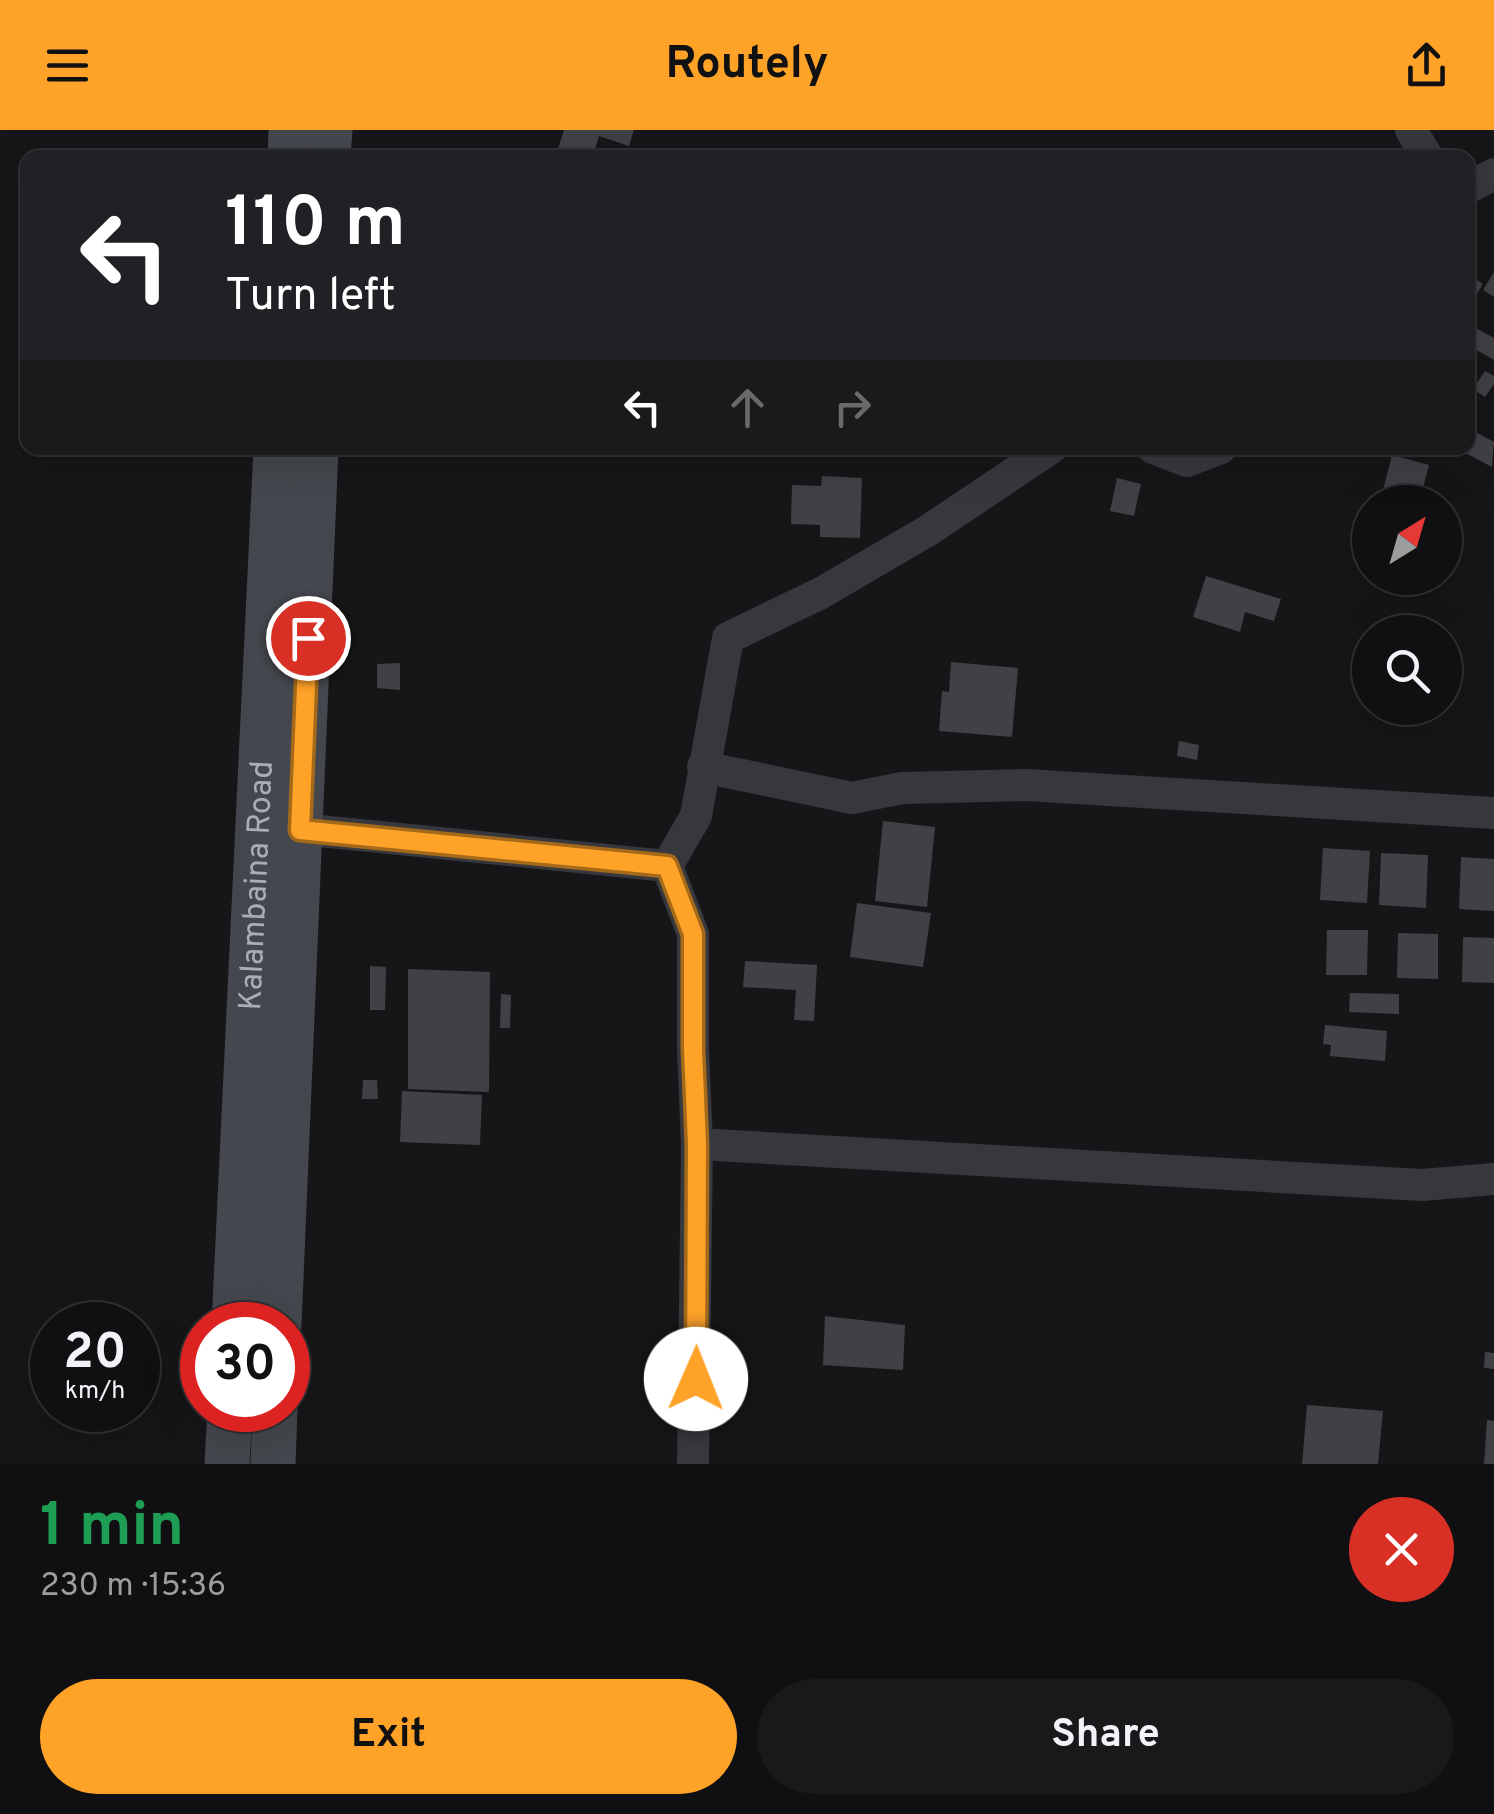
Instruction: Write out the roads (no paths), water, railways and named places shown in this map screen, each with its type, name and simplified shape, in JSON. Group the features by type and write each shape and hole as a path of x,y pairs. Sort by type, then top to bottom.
{"main road":[{"name":"Kalambaina Road","path":"235,1302 276,455"},
{"path":"280,1302 316,455"},
{"path":"227,1464 229,1432"},
{"path":"273,1464 274,1432"}],"street":[{"path":"667,866 696,816 728,638 821,593 930,530 1041,455"},
{"path":"1171,455 1187,461 1203,455"},
{"path":"703,767 852,798 902,788 1026,785 1494,813"},
{"path":"300,830 667,866"},
{"path":"667,866 693,934 697,1144 693,1464"},
{"path":"697,1144 1422,1185 1494,1179"}]}
